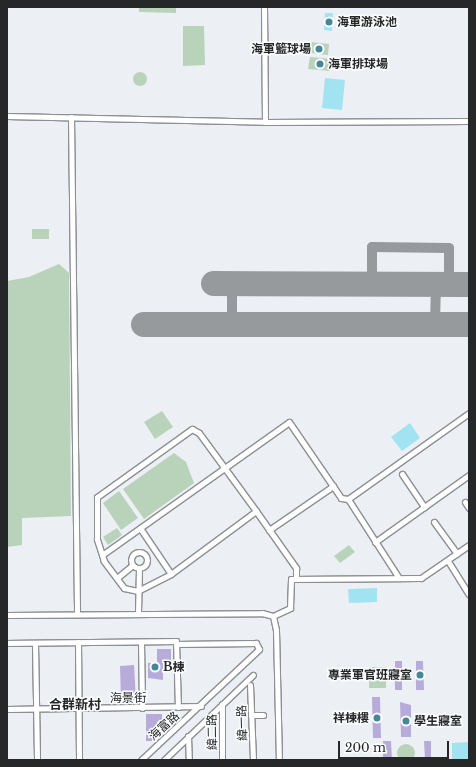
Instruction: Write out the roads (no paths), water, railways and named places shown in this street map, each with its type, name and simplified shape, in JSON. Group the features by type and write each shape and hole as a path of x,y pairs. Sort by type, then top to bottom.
{"street":[{"path":"264,7 265,122"},
{"path":"7,116 265,122 469,121"},
{"path":"71,117 77,614"},
{"path":"102,554 289,422 341,498 348,499 469,413"},
{"path":"256,511 170,574 138,591 124,588 102,554 97,539 96,497 192,429 200,433 224,468 256,511 296,568 296,579"},
{"path":"402,474 424,507"},
{"path":"375,542 469,475"},
{"path":"269,530 333,486"},
{"path":"348,499 399,578"},
{"path":"465,502 469,508"},
{"path":"434,522 457,554"},
{"path":"140,528 170,574"},
{"path":"7,615 262,613 273,616 290,608 291,579 421,578 468,548"},
{"path":"118,577 133,565 134,554 145,554 154,549"},
{"path":"133,565 139,568 146,565 145,554"},
{"path":"448,561 469,594"},
{"path":"138,613 139,568"},
{"path":"273,616 276,630 279,760"},
{"path":"78,642 79,760"},
{"path":"141,642 142,708"},
{"path":"7,643 176,642 178,707"},
{"name":"海富路","path":"141,760 201,706 259,649 258,645 176,642"},
{"path":"35,643 38,760"},
{"path":"164,760 253,675"},
{"name":"緯一路","path":"250,685 252,760"},
{"name":"緯二路","path":"222,704 222,760"},
{"name":"海景街","path":"7,709 201,706"},
{"path":"251,715 263,715"},
{"path":"188,736 188,760"}],"water":[{"name":"海軍游泳池","path":"325,13 333,13 332,31 324,30"},
{"path":"325,78 345,80 342,110 322,108"},
{"path":"410,423 420,438 402,451 391,437"},
{"path":"377,588 377,602 349,603 348,589"},
{"path":"469,742 469,760 452,760 452,743"}],"place":[{"name":"海軍游泳池","path":"329,22"},
{"name":"海軍籃球場","path":"319,49"},
{"name":"海軍排球場","path":"320,64"},
{"name":"B棟","path":"155,667"},
{"name":"專業軍官班寢室","path":"420,675"},
{"name":"祥棟樓","path":"377,718"},
{"name":"學生寢室","path":"406,721"}],"district":[{"name":"合群新村","path":"75,705"}]}
